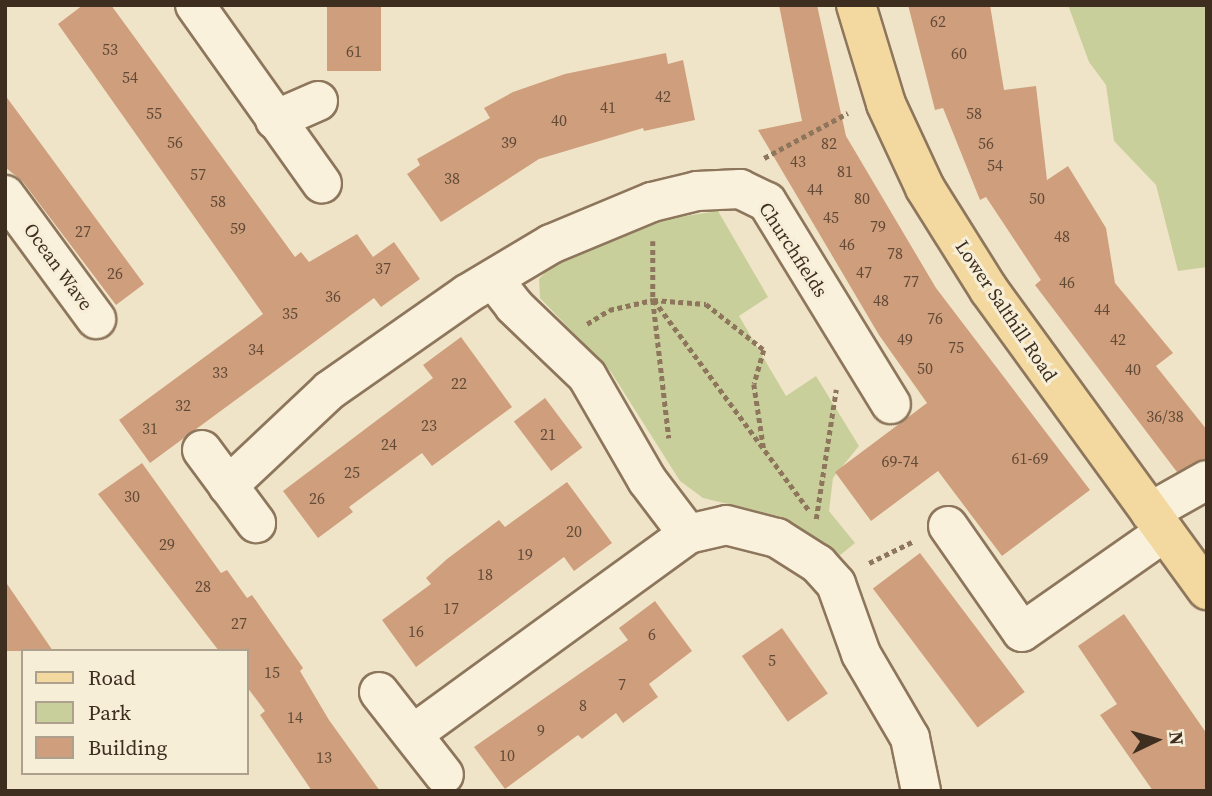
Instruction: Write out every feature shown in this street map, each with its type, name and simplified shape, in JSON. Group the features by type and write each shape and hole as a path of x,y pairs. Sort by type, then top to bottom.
{"main road":[{"name":"Lower Salthill Road","path":"856,5 886,104 925,188 989,290 1207,590"}],"street":[{"path":"195,5 323,184"},
{"path":"275,120 318,101"},
{"name":"Churchfields","path":"228,486 330,390 467,294 494,281 551,244 652,202 697,191 740,189 767,202 891,404"},
{"name":"Ocean Wave","path":"10,212 96,319"},
{"path":"494,281 514,306 587,376 612,412 647,480 688,534"},
{"path":"202,450 256,523"},
{"path":"948,526 1022,632 1207,480"},
{"path":"413,734 688,534 726,525 754,529 798,550 835,584 861,654 910,738 921,791"},
{"path":"379,692 444,775"}],"path":[{"path":"740,189 765,156 792,140 836,115 886,104"},
{"path":"647,480 672,465 653,300 652,202"},
{"path":"653,300 824,530"},
{"path":"556,344 608,310 653,300 706,304 764,350 754,384 764,450"},
{"path":"816,520 836,388"},
{"path":"835,584 855,570 948,526"}],"green space":[{"path":"1068,5 1207,5 1207,267 1178,271 1156,185 1114,141 1106,85 1089,62"},
{"path":"718,211 768,297 739,316 786,396 816,376 859,446 833,478 829,511 855,543 833,561 807,532 778,516 703,498 680,481 611,372 540,298 539,279 557,260 672,218"}],"building":[{"path":"83,5 111,5 295,257 301,252 309,262 357,234 373,257 394,242 420,279 381,307 374,298 150,463 119,420 263,314 58,24"},
{"path":"327,5 381,5 381,71 327,71"},
{"path":"779,5 817,5 846,136 936,288 1090,490 1002,556 938,471 871,521 835,472 927,403 879,335 758,130 802,121"},
{"path":"908,5 990,5 1004,90 1036,86 1047,180 1068,166 1106,228 1115,283 1173,353 1156,366 1207,430 1206,458 1177,472 1035,285 1041,280 986,197 980,200 943,108 935,110"},
{"path":"666,53 668,64 683,60 695,120 644,131 643,128 539,159 441,222 407,174 420,165 417,159 490,118 484,108 513,92 565,74"},
{"path":"5,95 144,284 116,305 23,182 5,167"},
{"path":"461,337 512,407 432,466 422,453 349,507 353,512 318,538 283,491 433,378 423,365"},
{"path":"545,398 582,448 551,471 514,421"},
{"path":"142,463 221,573 227,570 247,598 252,595 303,668 300,671 329,720 380,791 312,791 260,715 265,711 248,688 248,649 217,649 98,494"},
{"path":"567,482 612,543 574,571 564,557 416,667 382,620 431,584 426,578 499,520 505,527"},
{"path":"920,553 1025,692 978,727 873,589"},
{"path":"5,581 52,649 5,651"},
{"path":"655,601 692,651 649,684 658,697 623,723 616,713 582,739 578,735 505,789 474,747 628,640 619,628"},
{"path":"1124,614 1207,734 1207,791 1153,791 1100,715 1117,704 1078,646"},
{"path":"782,628 828,694 788,722 742,656"}]}
